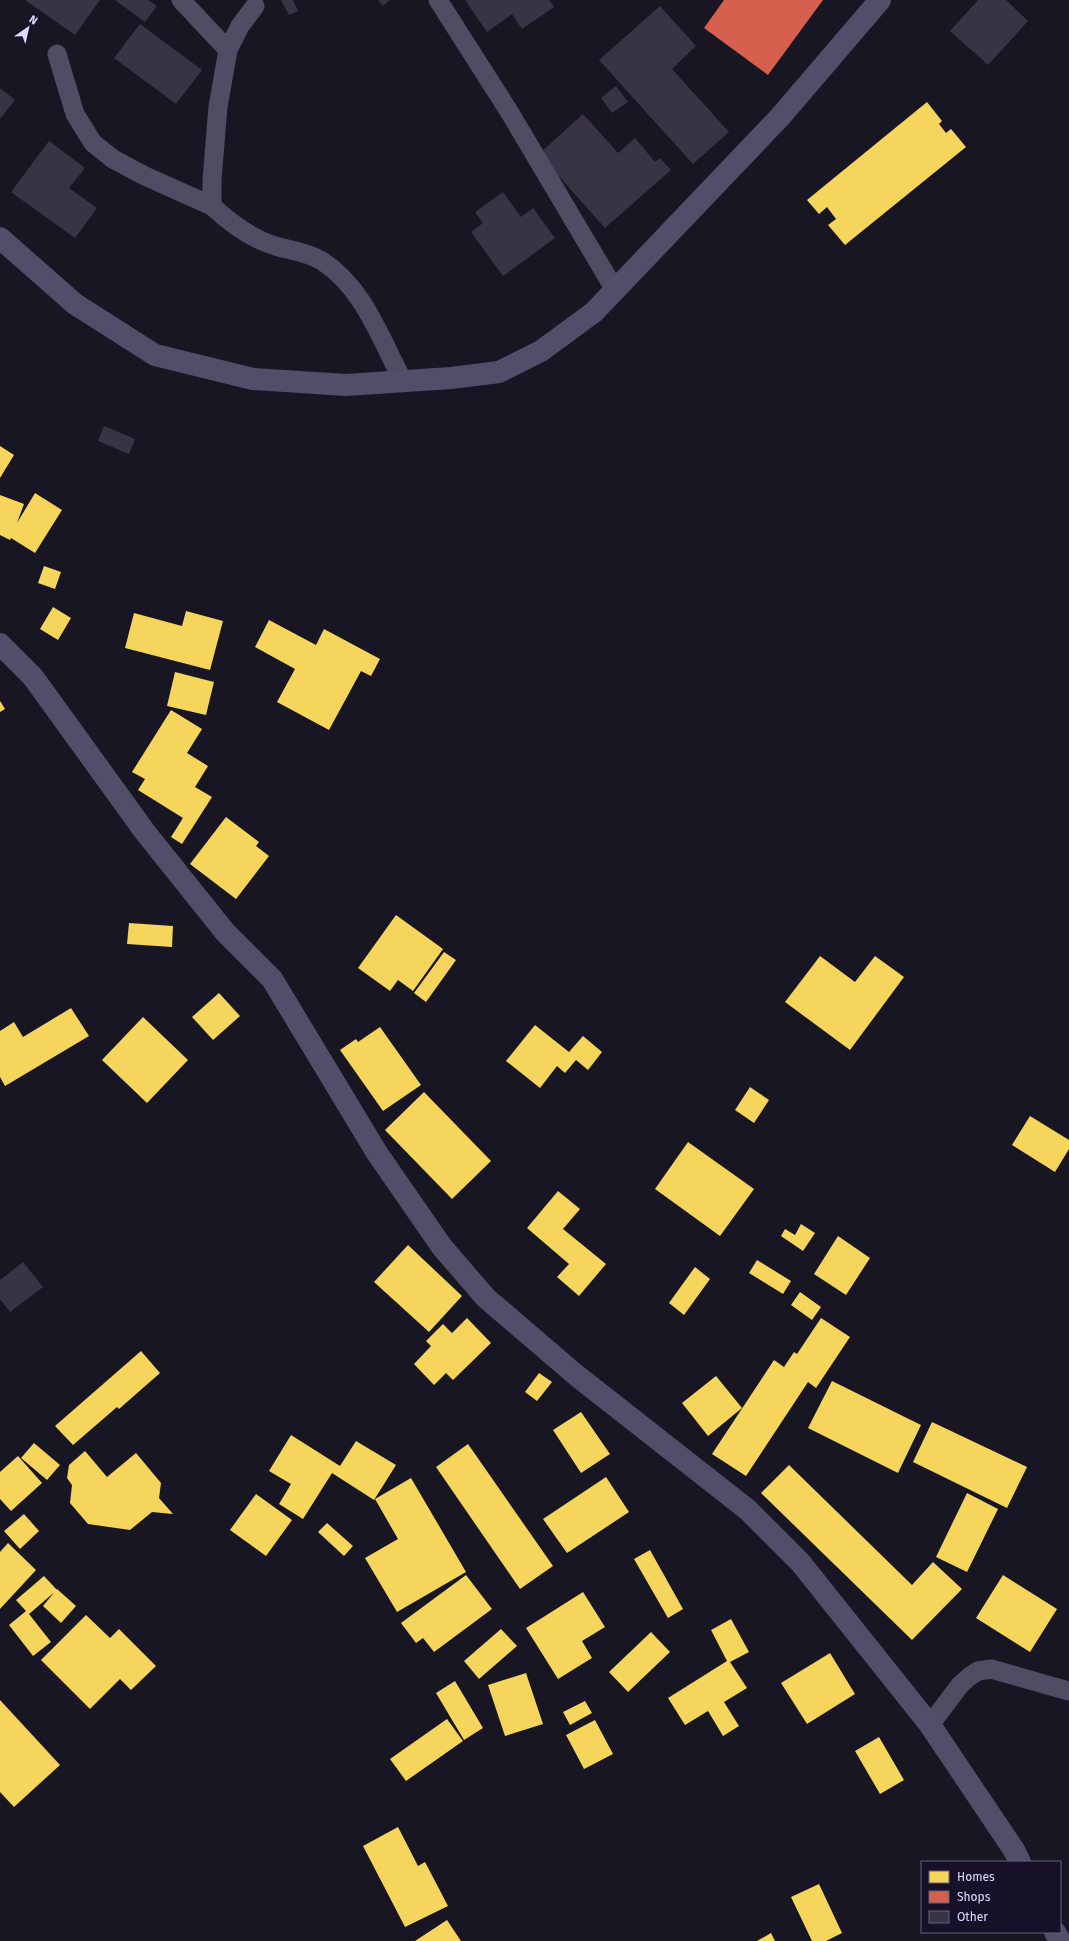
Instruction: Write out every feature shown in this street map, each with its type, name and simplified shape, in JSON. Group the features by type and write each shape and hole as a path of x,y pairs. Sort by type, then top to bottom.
{"street":[{"path":"181,0 228,50"},
{"path":"438,0 510,113 616,290"},
{"path":"0,238 75,304 155,354 253,379 346,385 451,378 499,372 542,351 594,312 780,117 880,0"},
{"path":"212,206 212,180 218,107 228,50 240,26 255,6"},
{"path":"57,54 75,114 93,144 113,159 145,176 212,206 231,224 253,236 278,247 299,251 322,261 340,275 364,306 403,381"},
{"path":"0,644 34,677 145,832 220,926 272,978 377,1154 442,1247 486,1298 576,1375 748,1510 800,1562 930,1725 1014,1850 1020,1861"},
{"path":"930,1725 960,1685 978,1671 991,1670 1069,1691"}],"building: Homes":[{"path":"927,102 942,121 939,124 946,133 951,129 966,147 845,245 828,225 836,219 827,207 819,214 807,200"},
{"path":"0,446 14,455 0,478"},
{"path":"35,493 62,510 35,553 11,538 10,540 0,535 0,495 24,504 17,523"},
{"path":"44,566 61,572 55,589 38,583"},
{"path":"53,607 71,618 58,640 40,629"},
{"path":"186,611 223,621 210,670 125,648 134,613 182,626"},
{"path":"269,620 316,645 324,629 380,659 371,676 361,671 329,730 277,702 295,669 255,647"},
{"path":"175,672 214,682 206,715 167,706"},
{"path":"0,701 5,709 0,712"},
{"path":"171,710 202,729 187,753 208,766 195,787 212,797 182,844 171,837 183,818 138,790 145,779 132,772"},
{"path":"226,817 259,842 256,846 269,856 236,899 190,864"},
{"path":"396,915 443,949 413,991 398,980 390,991 358,968"},
{"path":"129,923 173,926 172,947 127,944"},
{"path":"444,952 456,960 426,1002 414,993"},
{"path":"820,956 855,982 875,956 904,977 850,1050 785,1002"},
{"path":"219,993 240,1016 213,1040 192,1017"},
{"path":"71,1008 89,1036 5,1086 0,1077 0,1031 14,1022 23,1037"},
{"path":"143,1017 188,1060 147,1103 102,1060"},
{"path":"535,1025 569,1052 583,1036 602,1052 588,1070 576,1060 565,1073 557,1066 540,1088 506,1061"},
{"path":"380,1027 421,1085 383,1111 340,1050 356,1039 358,1042"},
{"path":"750,1087 769,1100 754,1123 735,1110"},
{"path":"424,1092 491,1161 452,1199 385,1130"},
{"path":"1030,1116 1069,1140 1069,1149 1055,1172 1012,1145"},
{"path":"688,1142 754,1189 720,1236 655,1189"},
{"path":"558,1191 580,1209 563,1229 606,1264 579,1296 557,1277 569,1264 527,1228"},
{"path":"801,1224 815,1233 803,1251 781,1236 785,1229 795,1235"},
{"path":"838,1236 870,1258 846,1295 814,1274"},
{"path":"408,1245 462,1296 429,1332 374,1282"},
{"path":"757,1260 791,1281 783,1294 749,1273"},
{"path":"695,1267 710,1279 684,1315 669,1303"},
{"path":"800,1292 821,1307 812,1320 791,1305"},
{"path":"467,1318 491,1343 453,1380 446,1373 434,1385 414,1364 431,1346 426,1341 443,1324 452,1333"},
{"path":"821,1318 850,1337 816,1388 808,1382 746,1476 712,1454 774,1360 784,1367 794,1352 797,1354"},
{"path":"141,1351 160,1373 119,1409 117,1407 73,1445 55,1426"},
{"path":"539,1373 552,1382 537,1401 525,1392"},
{"path":"716,1376 742,1408 708,1436 682,1403"},
{"path":"832,1381 921,1425 898,1473 808,1428"},
{"path":"581,1412 610,1454 581,1473 553,1430"},
{"path":"932,1422 1027,1467 1007,1508 913,1462"},
{"path":"291,1435 340,1466 356,1441 396,1465 374,1500 332,1473 303,1519 279,1504 291,1484 269,1471"},
{"path":"34,1443 60,1465 47,1480 21,1458"},
{"path":"468,1444 553,1566 520,1589 436,1467"},
{"path":"85,1451 107,1477 136,1453 161,1483 159,1498 173,1514 152,1512 130,1530 88,1524 70,1503 72,1485 67,1478 69,1465"},
{"path":"18,1456 42,1483 11,1511 0,1499 0,1472"},
{"path":"789,1465 912,1585 933,1562 962,1589 912,1640 761,1493"},
{"path":"606,1477 629,1512 567,1553 543,1519"},
{"path":"411,1478 466,1572 397,1612 365,1558 398,1539 375,1499"},
{"path":"967,1493 998,1509 967,1572 936,1557"},
{"path":"256,1494 292,1520 266,1556 230,1530"},
{"path":"24,1514 39,1531 20,1549 4,1531"},
{"path":"327,1523 353,1546 344,1556 318,1532"},
{"path":"8,1543 36,1570 0,1609 0,1552"},
{"path":"650,1550 683,1609 668,1618 634,1559"},
{"path":"466,1575 492,1609 434,1652 423,1638 416,1643 401,1623"},
{"path":"1003,1575 1057,1609 1030,1652 976,1618"},
{"path":"44,1576 57,1590 29,1614 51,1642 33,1656 9,1625 26,1611 16,1600"},
{"path":"57,1589 76,1606 61,1623 43,1606"},
{"path":"583,1592 605,1627 582,1641 592,1658 558,1679 526,1628"},
{"path":"86,1615 110,1638 119,1629 156,1666 131,1690 120,1679 90,1709 41,1660"},
{"path":"731,1619 749,1652 730,1662 747,1688 724,1702 739,1726 723,1736 708,1711 685,1725 668,1698 727,1661 711,1630"},
{"path":"501,1629 517,1646 479,1679 464,1661"},
{"path":"651,1632 670,1652 628,1692 609,1672"},
{"path":"830,1653 855,1694 807,1724 781,1683"},
{"path":"526,1673 543,1724 505,1736 488,1685"},
{"path":"455,1681 483,1728 464,1740 436,1693"},
{"path":"0,1700 60,1765 14,1807 0,1792"},
{"path":"585,1701 592,1713 570,1725 563,1712"},
{"path":"447,1719 463,1741 406,1781 390,1759"},
{"path":"595,1720 613,1754 584,1769 566,1735"},
{"path":"879,1737 904,1780 880,1794 855,1751"},
{"path":"398,1827 418,1866 425,1862 448,1906 405,1927 363,1846"},
{"path":"819,1884 842,1933 826,1941 812,1941 791,1897"},
{"path":"447,1920 461,1941 415,1941"},
{"path":"771,1933 775,1941 757,1941"}],"building: Shops":[{"path":"724,0 823,0 768,75 704,28"}],"building: Other":[{"path":"25,0 100,0 75,35"},
{"path":"115,0 148,0 157,6 145,22"},
{"path":"281,0 293,0 298,11 289,15"},
{"path":"378,0 390,0 383,6"},
{"path":"465,0 549,0 554,7 522,29 512,14 487,32"},
{"path":"978,0 1006,0 1028,21 988,65 950,31"},
{"path":"660,6 696,46 672,69 729,132 693,164 599,60"},
{"path":"140,24 202,70 176,104 114,58"},
{"path":"616,86 628,102 612,113 601,98"},
{"path":"0,88 15,100 0,119"},
{"path":"583,114 618,153 635,138 655,162 660,158 671,170 605,228 539,154"},
{"path":"49,141 85,168 69,188 97,208 75,238 11,192"},
{"path":"503,192 521,217 533,208 555,238 503,276 471,232 483,223 475,212"},
{"path":"104,426 135,439 129,454 98,441"},
{"path":"23,1262 43,1287 10,1312 0,1299 0,1280"}]}
